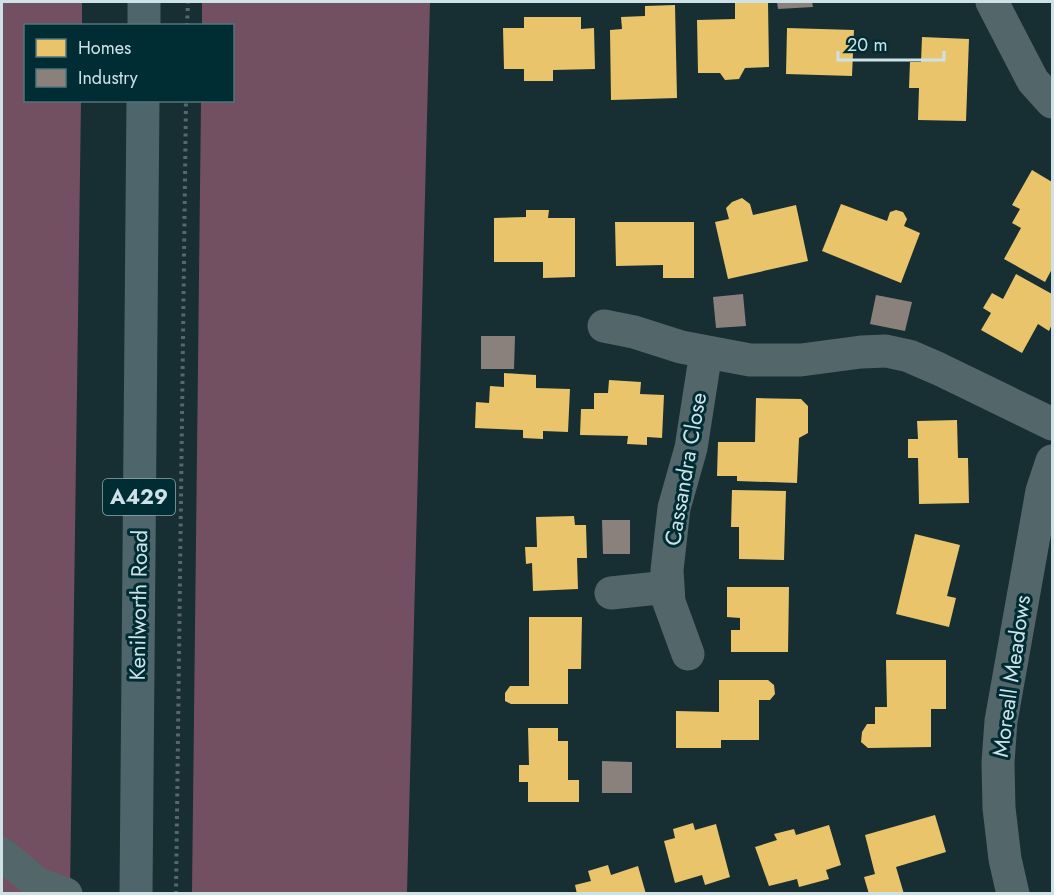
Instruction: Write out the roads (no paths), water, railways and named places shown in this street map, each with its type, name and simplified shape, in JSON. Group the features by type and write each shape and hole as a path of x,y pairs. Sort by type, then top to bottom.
{"main road":[{"path":"144,2 144,24"},
{"name":"Kenilworth Road","path":"136,894 143,102"}],"street":[{"path":"992,2 1033,81 1053,102"},
{"path":"604,326 706,352 750,360 801,360 886,351 909,356 1053,424"},
{"name":"Cassandra Close","path":"688,654 675,621 668,587 674,508 691,448 706,352"},
{"name":"Moreall Meadows","path":"1013,894 1005,859 999,808 998,762 1001,721 1041,491 1053,461"},
{"path":"611,593 668,587"},
{"path":"2,854 38,884 66,894"}]}
